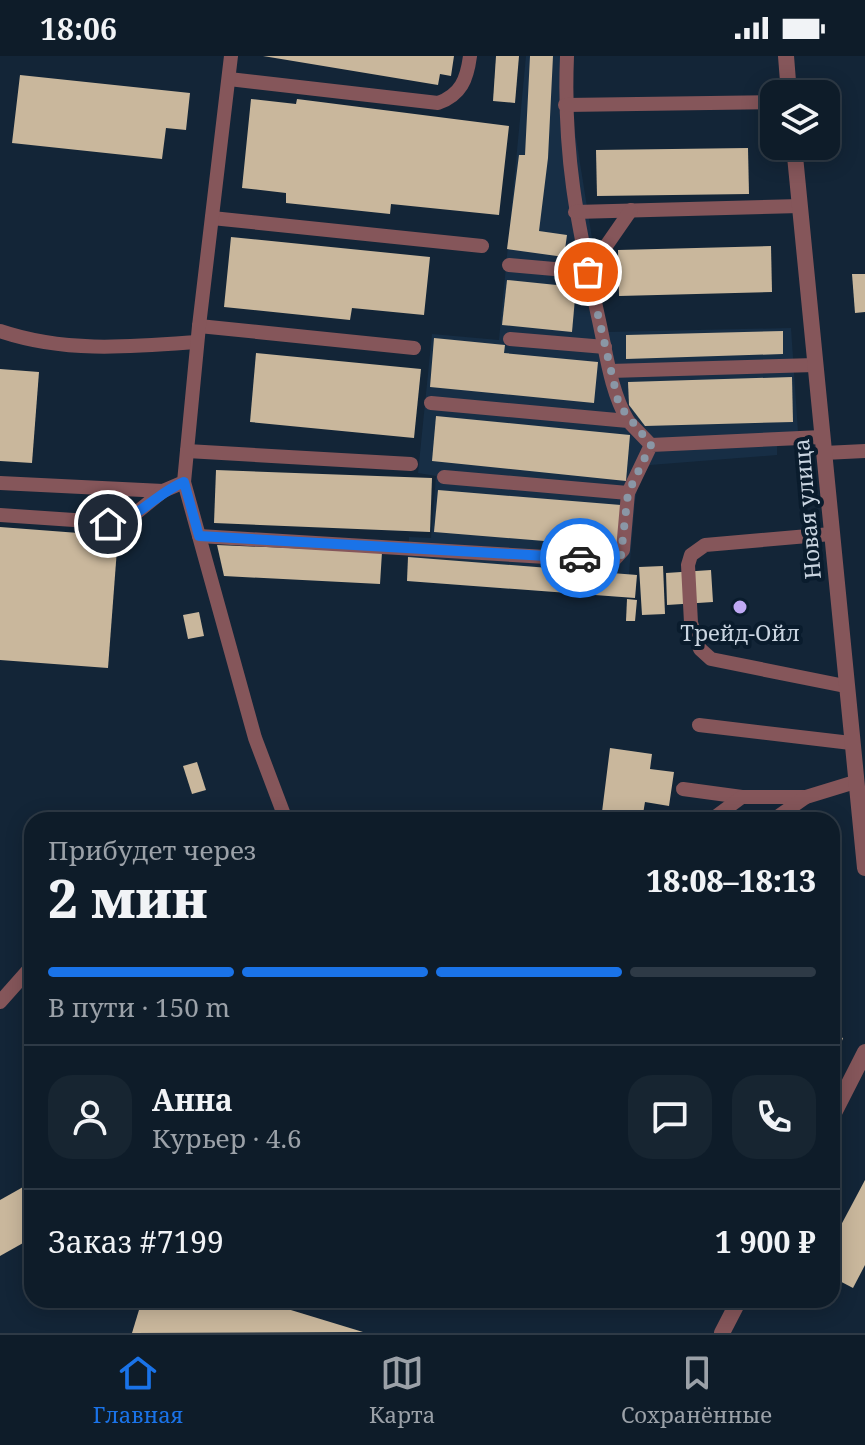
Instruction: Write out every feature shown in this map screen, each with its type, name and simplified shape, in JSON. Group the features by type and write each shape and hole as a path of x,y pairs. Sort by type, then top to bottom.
{"street":[{"path":"786,56 788,80"},
{"name":"Новая улица","path":"795,160 865,868"},
{"path":"840,1101 865,1052"},
{"path":"722,1333 735,1308"}],"lane":[{"path":"231,56 197,342 184,482 255,738 283,812"},
{"path":"229,79 438,103 454,98 462,86 470,56"},
{"path":"567,56 565,138 575,212 610,371 619,405 628,421 651,445 823,445 865,451"},
{"path":"565,105 760,102"},
{"path":"575,212 800,206"},
{"path":"588,272 631,210"},
{"path":"212,218 482,246"},
{"path":"509,265 588,272"},
{"path":"199,326 414,348"},
{"path":"0,331 63,346 97,349 197,342"},
{"path":"510,339 605,347"},
{"path":"610,371 815,365"},
{"path":"431,403 628,421"},
{"path":"199,536 613,561 623,550 628,493 651,445"},
{"path":"187,451 411,464"},
{"path":"444,477 628,493"},
{"path":"0,515 118,523 163,491 184,482"},
{"path":"0,483 163,491"},
{"path":"831,534 705,545 697,549 688,565 691,623 694,638 711,659 845,686"},
{"path":"699,725 851,743"},
{"path":"683,789 742,797 806,797 855,782"},
{"path":"722,812 742,797"},
{"path":"784,812 806,797"},
{"path":"0,1002 24,975"}],"shaded area":[{"path":"526,56 573,56 572,113 607,332 791,328 798,432 777,434 777,455 650,465 639,481 635,501 629,574 637,575 635,598 407,581 409,537 431,538 436,476 418,473 432,334 499,340"}],"building":[{"path":"263,56 454,56 451,76 440,74 438,85"},
{"path":"496,56 519,56 515,103 493,101"},
{"path":"530,56 553,56 548,158 539,231 567,235 564,257 507,249 519,155 525,155"},
{"path":"20,75 190,93 186,130 166,128 162,159 12,143"},
{"path":"251,99 296,104 297,99 509,126 499,215 391,204 390,214 286,203 286,193 242,188"},
{"path":"748,148 749,194 597,196 596,150"},
{"path":"231,237 430,257 424,315 352,308 350,320 224,307"},
{"path":"771,246 772,292 619,296 618,250"},
{"path":"852,274 865,274 865,312 855,313"},
{"path":"507,280 576,287 572,332 502,325"},
{"path":"783,331 783,354 626,359 626,335"},
{"path":"434,338 505,345 504,353 598,362 594,403 430,387"},
{"path":"256,353 421,369 414,438 250,422"},
{"path":"0,369 39,372 32,463 0,461"},
{"path":"792,377 793,422 645,426 629,405 628,382"},
{"path":"436,416 630,435 626,481 432,461"},
{"path":"216,470 432,478 430,532 214,523"},
{"path":"438,490 621,505 617,547 434,532"},
{"path":"0,527 118,536 108,668 0,660"},
{"path":"217,545 382,552 380,584 224,576"},
{"path":"408,557 637,575 635,598 407,581"},
{"path":"663,566 665,614 642,615 639,567"},
{"path":"711,570 713,602 667,605 666,573"},
{"path":"627,599 637,600 635,621 626,621"},
{"path":"199,612 204,636 188,639 183,615"},
{"path":"610,748 652,754 650,769 674,772 669,806 645,802 643,812 602,812"},
{"path":"197,762 206,790 192,794 183,766"},
{"path":"865,1180 865,1265 853,1288 840,1281 840,1227"},
{"path":"24,1186 24,1242 0,1256 0,1200"},
{"path":"140,1308 284,1308 363,1332 132,1333"}],"way so far":[{"path":"580,558 613,561 621,555 628,493 651,445 628,421 619,405 588,272"}],"place":[{"name":"Трейд-Ойл","path":"740,607"}],"route":[{"path":"108,524 126,520 163,491 184,482 199,536 580,558"}]}
